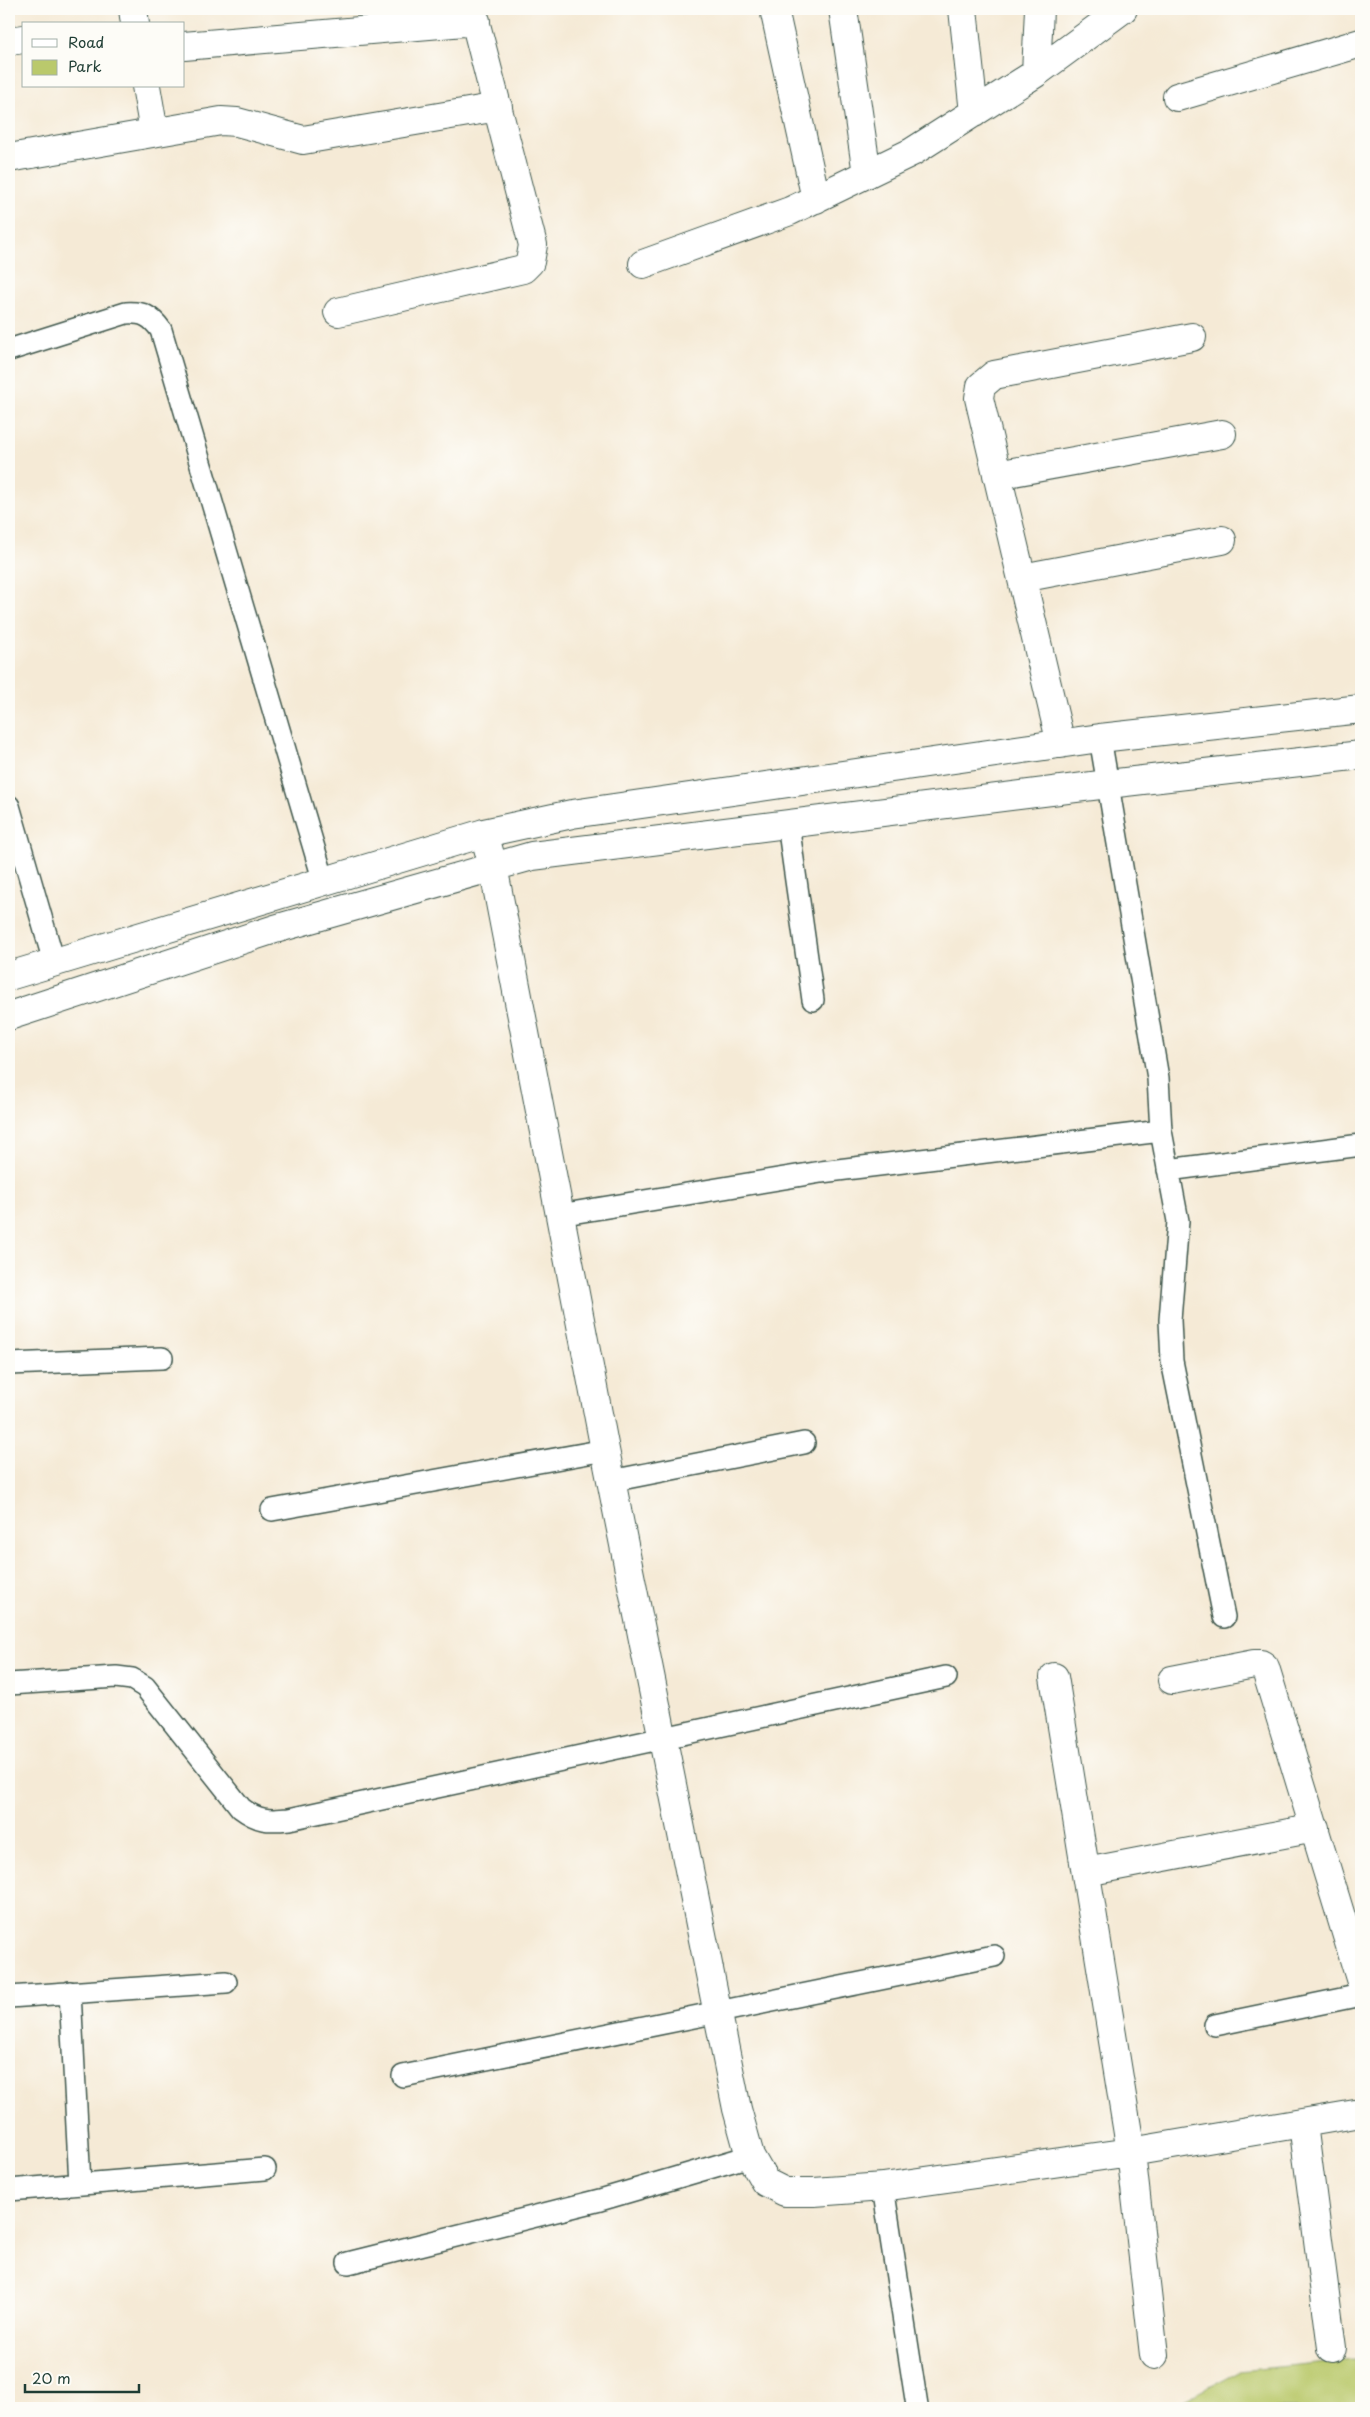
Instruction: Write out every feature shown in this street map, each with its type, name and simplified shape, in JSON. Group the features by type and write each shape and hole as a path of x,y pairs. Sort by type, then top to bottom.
{"street":[{"path":"133,9 135,22"},
{"path":"774,9 816,198"},
{"path":"843,9 866,174"},
{"path":"963,9 974,113"},
{"path":"1036,74 1039,9"},
{"path":"644,264 790,211 912,152 1036,74 1110,13"},
{"path":"185,46 474,15 533,245 530,262 523,270 338,312"},
{"path":"9,41 22,39"},
{"path":"1177,97 1361,43"},
{"path":"146,88 154,132"},
{"path":"9,158 221,121 237,122 303,140 498,107"},
{"path":"1061,744 979,398 981,386 994,375 1192,337"},
{"path":"998,475 1222,434"},
{"path":"1022,578 1222,540"},
{"path":"9,976 484,833 572,814 1100,738 1361,709"},
{"path":"9,1016 275,929 532,856 1108,784 1361,755"},
{"path":"484,833 493,866 611,1481 737,2109 750,2156 765,2182 785,2192 883,2187 1131,2152 1361,2113"},
{"path":"1172,1680 1254,1664 1261,1664 1265,1667 1361,1982"},
{"path":"1054,1677 1131,2152 1154,2356"},
{"path":"1086,1872 1315,1828"},
{"path":"1304,2124 1332,2348"}],"lane":[{"path":"9,350 126,313 139,312 152,318 161,330 324,882"},
{"path":"1100,738 1158,1078 1161,1131 1178,1221 1170,1320 1172,1360 1224,1618"},
{"path":"9,806 54,962"},
{"path":"788,824 812,1000"},
{"path":"559,1215 821,1172 1161,1131"},
{"path":"1168,1170 1361,1145"},
{"path":"9,1364 162,1358"},
{"path":"611,1481 804,1443"},
{"path":"272,1510 605,1450"},
{"path":"9,1684 116,1677 132,1679 145,1687 241,1808 254,1818 270,1820 289,1819 664,1740 946,1677"},
{"path":"403,2076 994,1956"},
{"path":"9,1997 226,1982"},
{"path":"70,1992 80,2184"},
{"path":"1215,2025 1361,1995"},
{"path":"348,2263 600,2200 750,2156"},
{"path":"9,2190 265,2169"},
{"path":"883,2187 917,2406"}],"green space":[{"path":"1355,2359 1361,2362 1361,2408 1169,2408 1239,2371"}]}
